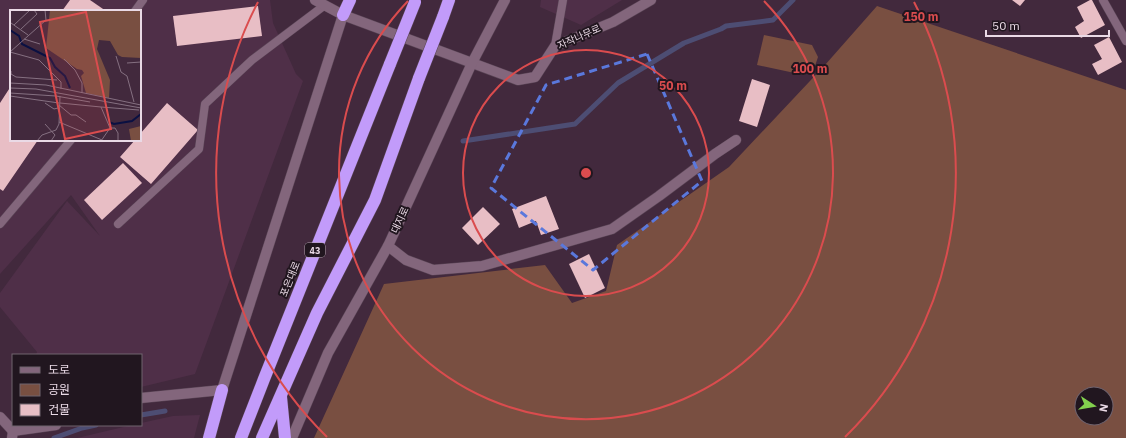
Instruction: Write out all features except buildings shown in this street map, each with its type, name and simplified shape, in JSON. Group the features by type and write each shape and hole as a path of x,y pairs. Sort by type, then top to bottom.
{"highway":[{"path":"343,15 350,0"},
{"path":"262,438 317,313 375,200 449,0"},
{"name":"포은대로","path":"241,438 415,1"},
{"path":"209,438 222,390"},
{"path":"281,395 285,438"}],"street":[{"name":"자작나무로","path":"314,0 343,15 518,80 535,77 555,46 613,22 651,0"},
{"name":"대지로","path":"292,438 328,353 388,246 472,63 505,0"},
{"path":"142,398 222,390 343,15"},
{"path":"388,246 406,260 433,270 482,266 612,229 736,140"},
{"path":"0,417 13,435 52,426"}],"lane":[{"path":"137,10 143,0"},
{"path":"555,46 563,0"},
{"path":"1104,0 1126,41"},
{"path":"118,224 199,149 205,104 252,60 325,5"},
{"path":"0,224 70,141"}],"highlighted area":[{"path":"647,54 702,181 593,270 491,188 546,85"}],"shaded area":[{"path":"0,0 270,0 273,23 296,74 303,81 195,374 142,387 142,354 36,354 37,352 0,307 0,293 67,201 100,236 71,195 0,274"},
{"path":"541,0 622,0 581,25 540,7"},
{"path":"200,415 194,438 77,438 128,426 142,426 142,423 173,416"}],"green space":[{"path":"877,6 1126,90 1126,438 314,438 384,284 545,265 572,303 606,291 617,245 729,167 825,65"},
{"path":"764,35 812,45 818,57 815,66 804,75 757,65"}],"waterway":[{"path":"463,141 575,124 618,83 684,43 726,26 773,20 793,0"},
{"path":"142,415 165,411"},
{"path":"54,438 91,426"}]}
